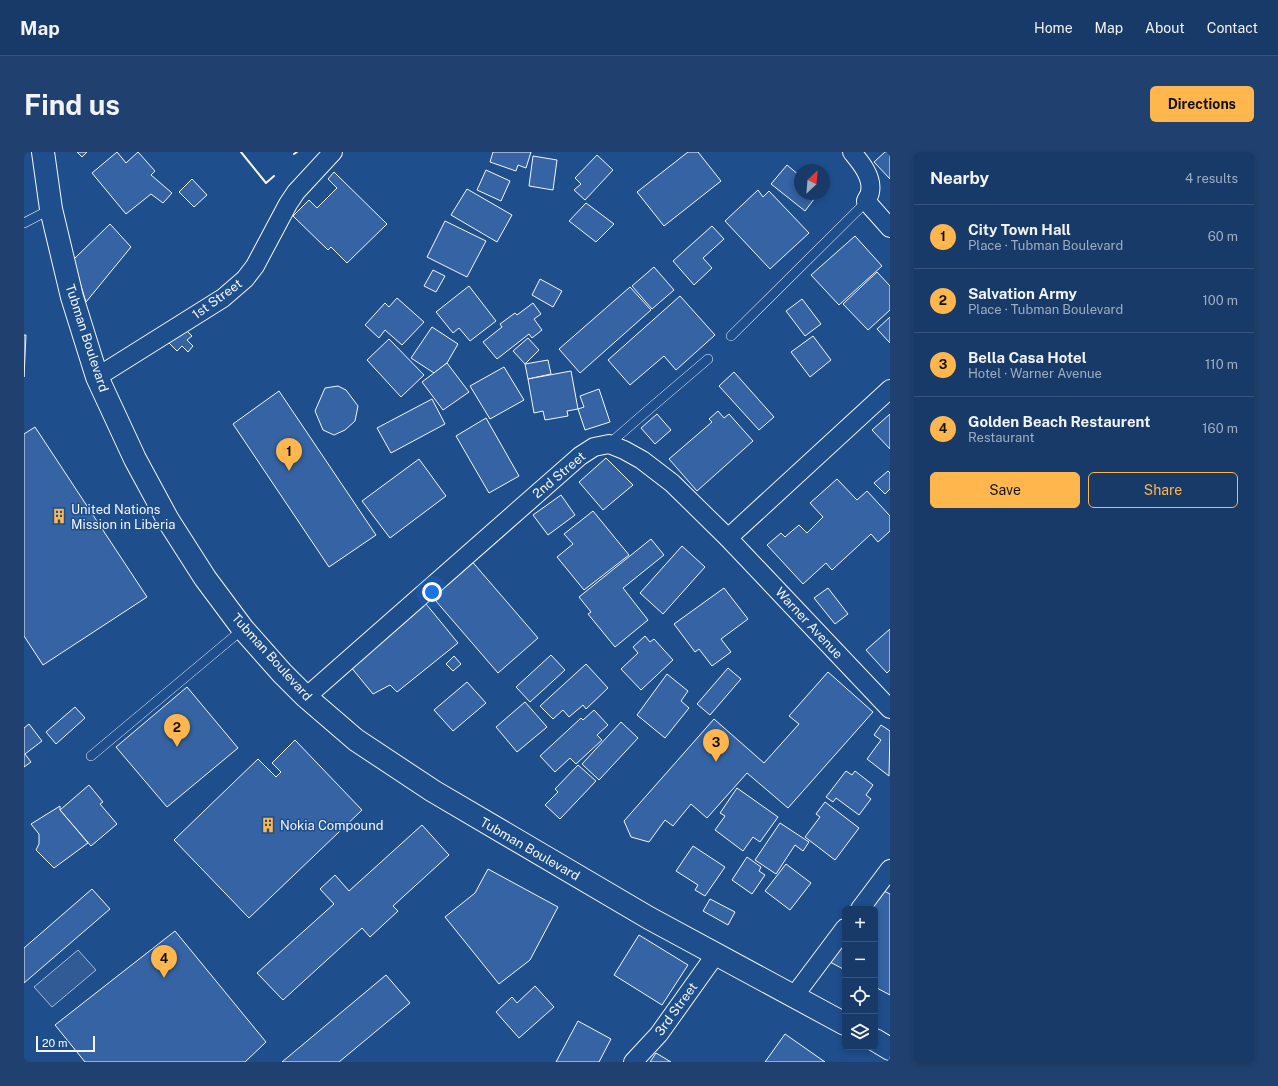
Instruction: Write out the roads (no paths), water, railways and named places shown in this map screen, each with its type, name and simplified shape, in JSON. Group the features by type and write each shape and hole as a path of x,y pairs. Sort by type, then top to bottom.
{"highway":[{"name":"Tubman Boulevard","path":"42,152 51,209 72,297 98,377 135,459 168,520 205,578 242,629 282,673 306,697 356,740 432,791 649,918 842,1022"},
{"path":"878,1042 890,1049"}],"street":[{"name":"1st Street","path":"98,377 223,298 245,279 255,266 277,222 296,192 333,152"},
{"path":"852,152 865,170 869,182 870,192 866,201 890,228"},
{"path":"609,444 642,460 672,484 728,538 890,389"},
{"name":"2nd Street","path":"306,697 580,456 594,447 609,444"},
{"name":"Warner Avenue","path":"728,538 890,709"},
{"path":"862,906 890,869"},
{"path":"794,996 842,932"},
{"name":"3rd Street","path":"633,1062 659,1034 716,954"}],"lane":[{"path":"731,336 860,209 866,201"},
{"path":"24,223 51,209"},
{"path":"609,444 708,359"},
{"path":"91,756 242,629"}],"place":[{"name":"City Town Hall","path":"289,471"},
{"name":"United Nations Mission in Liberia","path":"59,516"},
{"name":"Salvation Army","path":"177,747"},
{"name":"Bella Casa Hotel","path":"716,762"},
{"name":"Nokia Compound","path":"268,825"},
{"name":"Golden Beach Restaurent","path":"164,978"}]}
